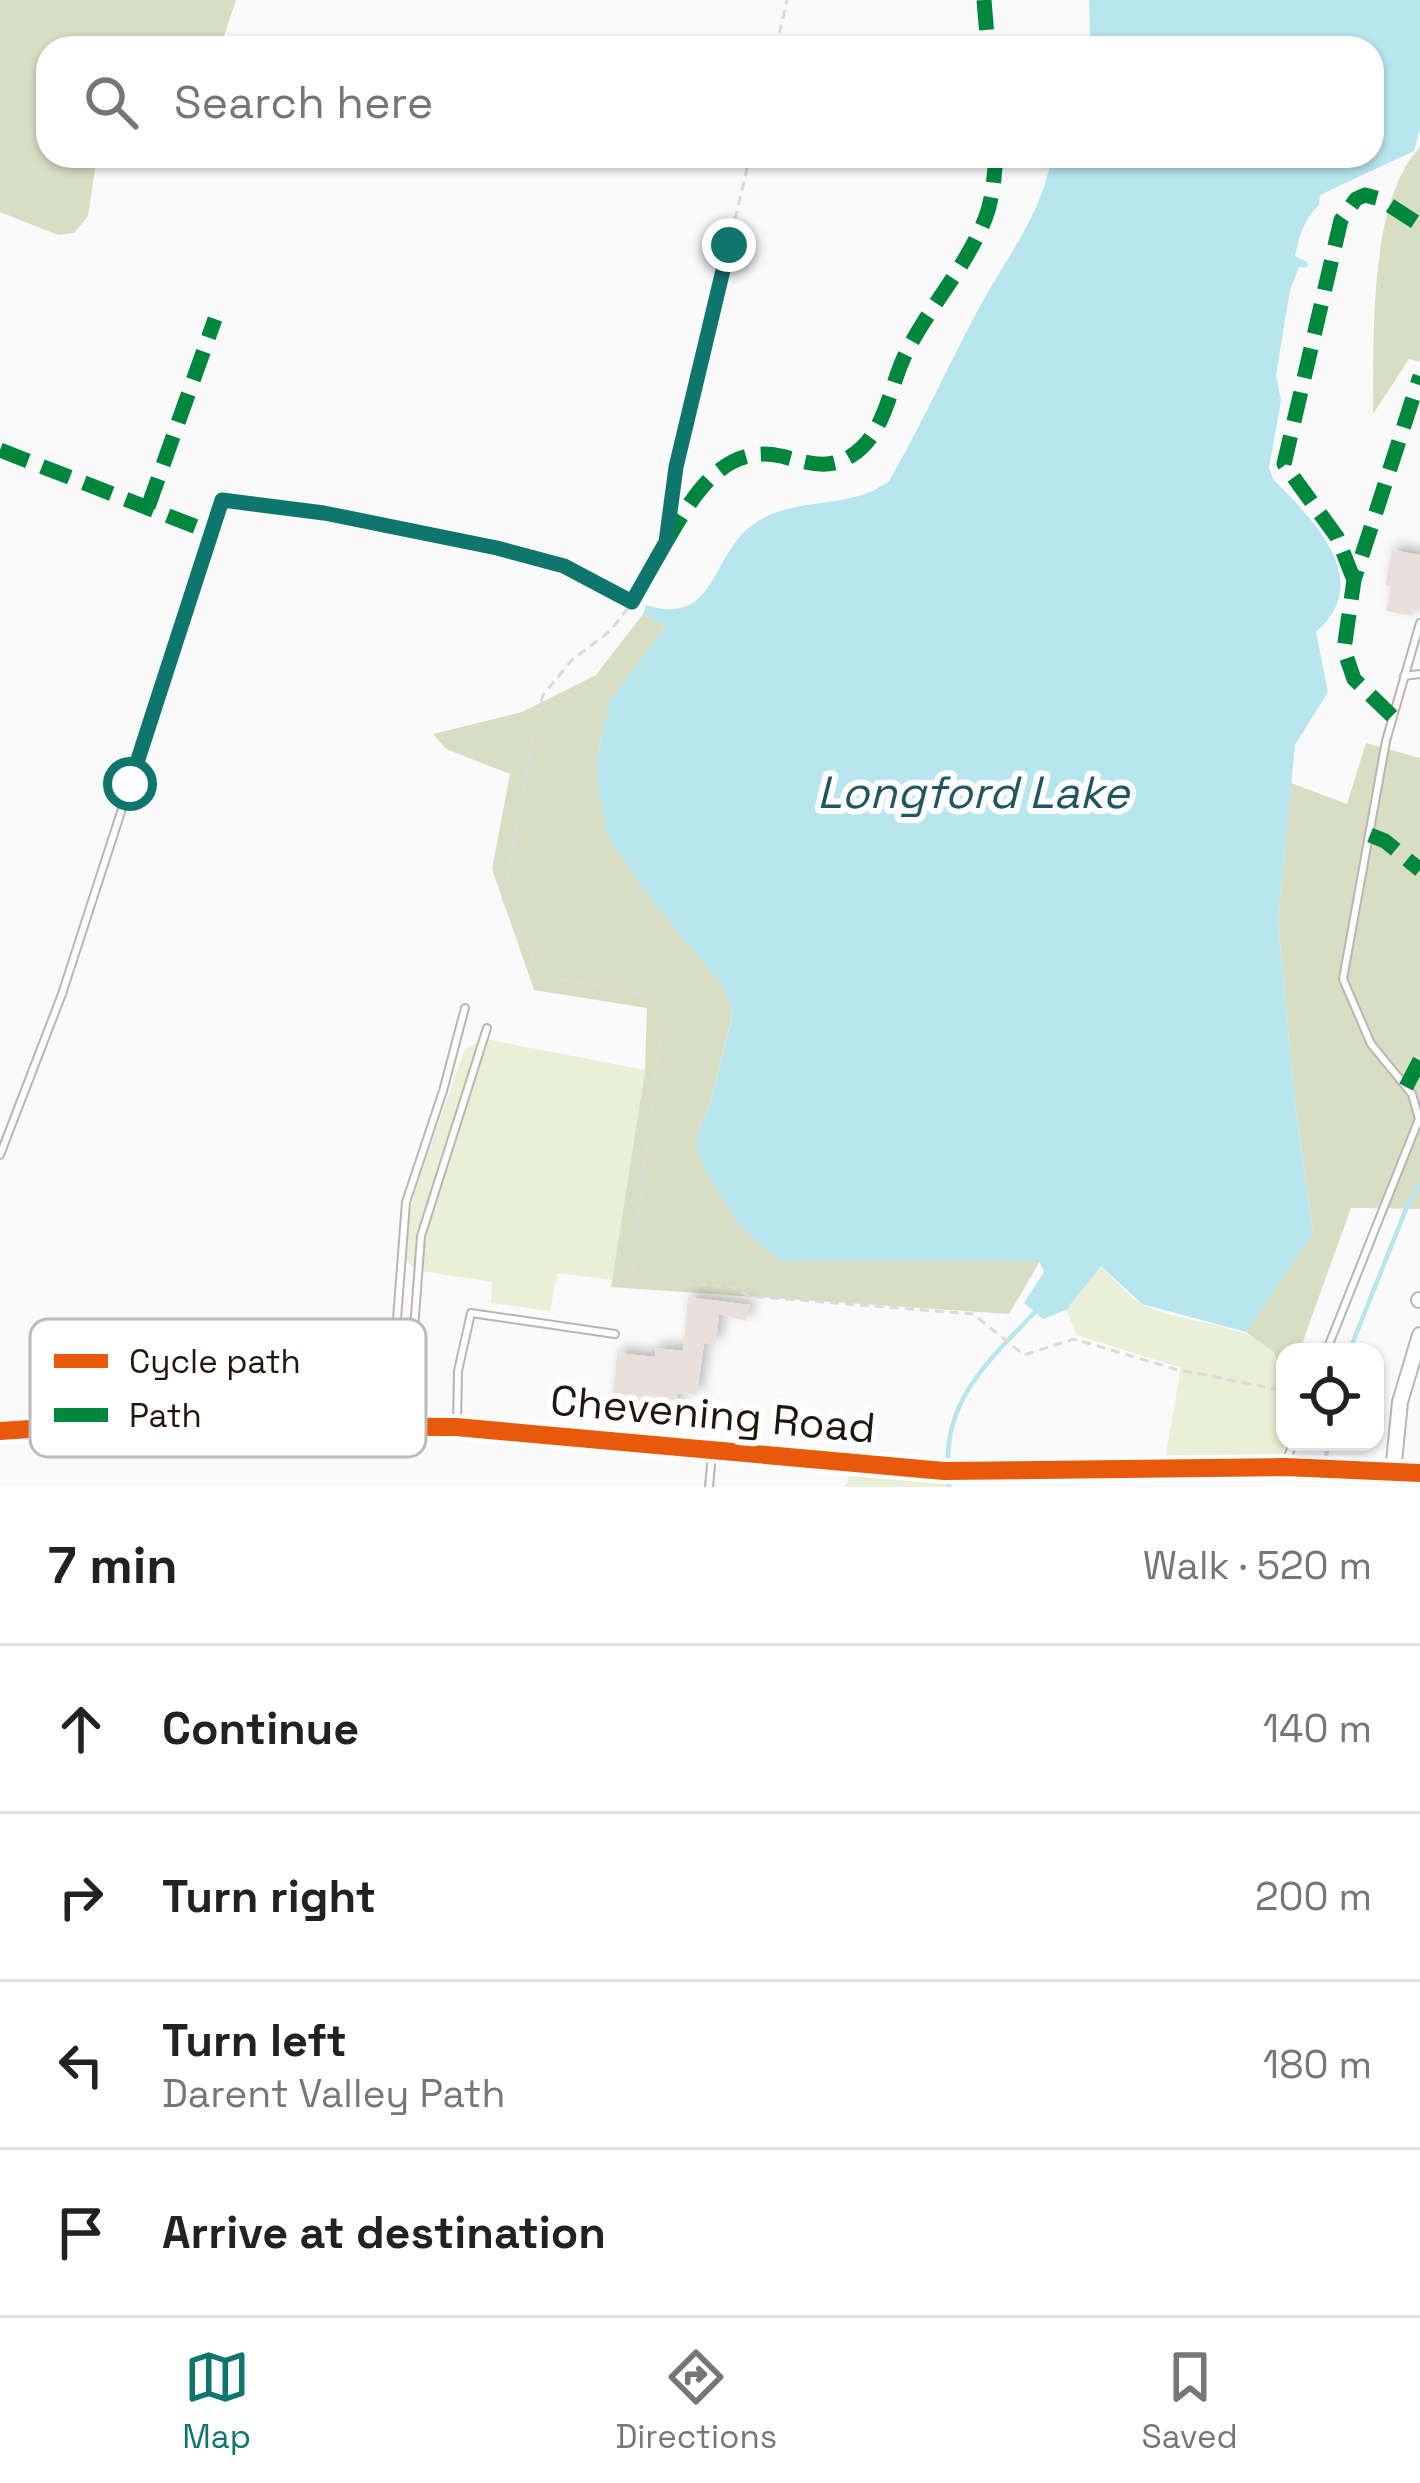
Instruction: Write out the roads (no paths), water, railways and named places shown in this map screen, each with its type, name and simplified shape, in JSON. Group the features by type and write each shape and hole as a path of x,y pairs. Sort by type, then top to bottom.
{"street":[{"path":"1393,1472 1400,1402 1420,1335"},
{"name":"Chevening Road","path":"426,1426 712,1450 942,1479 1285,1467 1420,1473"},
{"name":"Chevening Road","path":"0,1431 30,1429"}],"lane":[{"path":"0,1155 62,994 222,500 324,513 497,548 564,566 632,602"},
{"path":"1330,1343 1419,1119 1412,1094 1371,1044 1342,979 1386,741 1420,623"},
{"path":"1404,676 1420,674"},
{"path":"397,1319 406,1202 465,1008"},
{"path":"415,1319 421,1236 487,1028"},
{"path":"457,1427 458,1371 471,1313 615,1334"},
{"path":"709,1487 712,1450"},
{"path":"1285,1467 1290,1451"}],"water":[{"name":"Longford Lake","path":"1089,0 1420,0 1420,129 1414,151 1384,165 1384,36 1090,35"},
{"name":"Longford Lake","path":"1049,168 1378,168 1320,195 1319,205 1306,222 1295,256 1308,267 1299,267 1290,290 1276,375 1281,401 1269,468 1332,551 1340,592 1333,612 1316,632 1328,692 1295,745 1278,921 1313,1233 1246,1332 1142,1304 1101,1266 1066,1310 1043,1319 1024,1303 1044,1272 1039,1261 779,1261 739,1225 704,1168 697,1145 733,1014 725,989 643,889 607,835 599,794 597,755 611,699 666,627 643,614 646,605 669,609 699,598 738,539 767,516 856,497 889,481 1032,216"}],"waterway":[{"path":"1353,1343 1420,1183"},
{"path":"948,1460 950,1437 965,1396 1035,1312"},
{"path":"1325,1464 1327,1451"}]}
